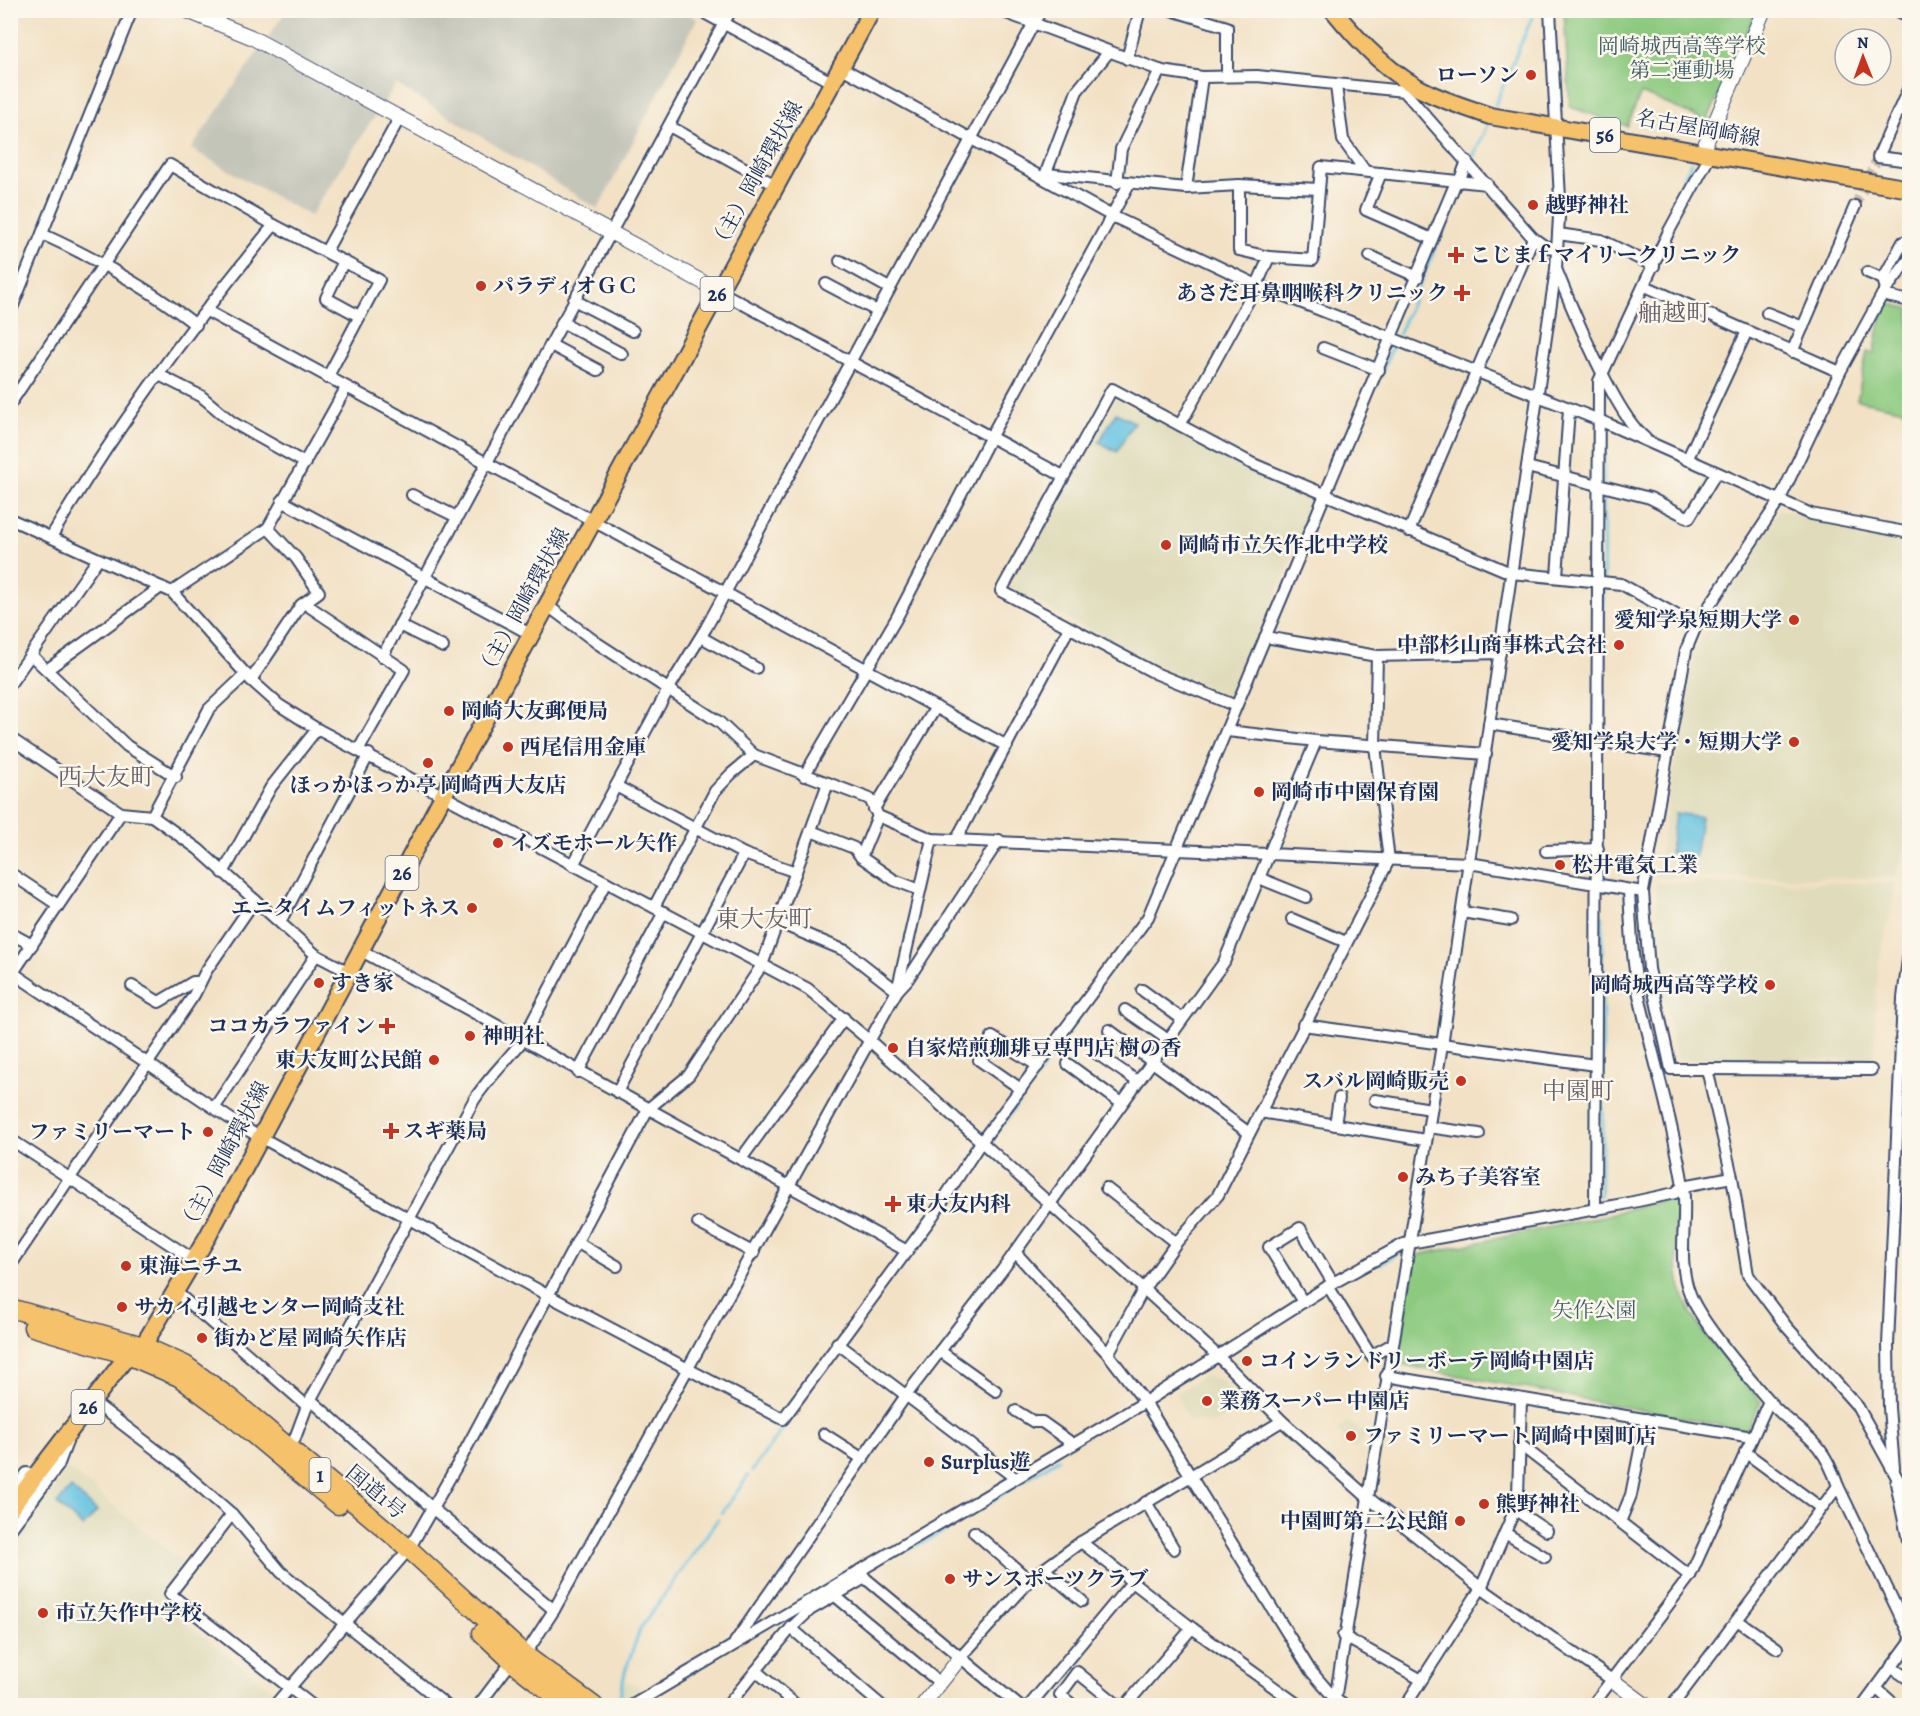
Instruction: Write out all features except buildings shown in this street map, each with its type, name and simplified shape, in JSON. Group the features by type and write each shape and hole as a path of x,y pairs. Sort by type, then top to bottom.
{"highway":[{"name":"国道1号","path":"10,1308 185,1365 230,1398 287,1456 406,1553 568,1706"},
{"name":"国道1号","path":"10,1320 135,1350"},
{"name":"国道1号","path":"518,1661 594,1706"}],"main road":[{"name":"（主）岡崎環状線","path":"10,1509 92,1401 135,1350 194,1260 443,795 872,10"},
{"name":"名古屋岡崎線","path":"1339,13 1370,51 1404,84 1490,116 1910,189"}],"street":[{"path":"10,313 132,10"},
{"path":"185,10 250,37 1063,476"},
{"path":"699,10 833,83"},
{"path":"382,657 731,10"},
{"path":"998,10 1033,26 1160,70 1202,77 1227,75 1336,86 1404,84 1533,238 1546,247 1556,248"},
{"path":"573,865 669,688 701,637 1041,10"},
{"path":"1127,59 1140,10"},
{"path":"1171,10 1188,12 1227,27 1227,75"},
{"path":"1334,1702 1366,1496 1442,1045 1556,269 1560,199 1550,10"},
{"path":"1595,1210 1599,381 1604,375 1706,153 1764,10"},
{"path":"1896,10 1910,16"},
{"path":"1045,177 1077,91 1108,52"},
{"path":"842,68 1045,177 1112,216 1257,285 1476,371 1538,398 1599,420 1811,514 1910,533"},
{"path":"1117,183 1121,149 1136,114 1145,103 1160,70"},
{"path":"1186,188 1202,77"},
{"path":"1910,85 1878,157 1910,161"},
{"path":"1336,86 1343,140 1365,171"},
{"path":"326,251 400,117"},
{"path":"669,126 777,186"},
{"path":"121,813 11,974 260,1137 549,1296 783,1419 907,1251 981,1142 1148,916 1379,370 1432,239 1469,163"},
{"path":"10,404 170,165 274,225 379,280 327,378"},
{"path":"1239,184 1239,250 1269,257 1313,260 1321,167 1487,184"},
{"path":"1381,173 1366,210 1432,239"},
{"path":"1045,177 1186,188 1239,184 1319,189"},
{"path":"804,776 866,671 1129,184"},
{"path":"1792,352 1855,206"},
{"path":"51,537 74,498 159,375 274,225"},
{"path":"42,234 104,262 167,302 196,325"},
{"path":"1558,234 1601,240 1654,266"},
{"path":"1409,531 1533,238"},
{"path":"1871,1070 1671,1069 1649,969 1643,892 1686,650 1696,626 1779,501 1840,372 1884,288 1903,242"},
{"path":"1370,256 1418,277"},
{"path":"1180,425 1257,285 1269,257"},
{"path":"1884,288 1910,258"},
{"path":"344,261 326,298 359,316"},
{"path":"840,261 889,288"},
{"path":"1556,269 1604,375 1632,426 1642,436 1667,452"},
{"path":"1867,272 1884,288 1910,301"},
{"path":"826,284 877,311"},
{"path":"1645,286 1840,372"},
{"path":"574,300 633,331"},
{"path":"207,311 1007,746"},
{"path":"1767,313 1803,327"},
{"path":"562,322 622,354"},
{"path":"1687,460 1747,332"},
{"path":"551,345 598,370"},
{"path":"1323,348 1379,370"},
{"path":"159,375 201,396 232,422 305,463"},
{"path":"172,592 268,528 346,388"},
{"path":"1236,706 1155,673 1000,591 1112,389 1251,463 1511,573 1621,584 1696,626"},
{"path":"1557,576 1569,409"},
{"path":"1527,467 1650,498 1689,518 1716,473"},
{"path":"412,495 457,517"},
{"path":"282,501 532,635"},
{"path":"10,519 172,592 249,677 279,705 317,729 808,989 870,1041 1219,1357 1282,1421 1366,1496 1482,1588 1647,1706"},
{"path":"152,816 176,777 209,710 249,677 304,603 319,592 296,558 268,528"},
{"path":"10,684 32,656 98,559"},
{"path":"48,669 161,586"},
{"path":"280,922 404,670 304,603"},
{"path":"548,606 597,643 719,722 754,756 870,800 876,813 932,839 957,838 1469,863 1643,892"},
{"path":"399,625 443,647"},
{"path":"957,838 1070,628"},
{"path":"701,637 756,668"},
{"path":"1265,637 1377,656 1500,653"},
{"path":"32,656 127,746 176,777"},
{"path":"1108,1354 1143,1290 1176,1243 1218,1195 1389,860 1376,746 1377,656"},
{"path":"861,857 876,813 936,707"},
{"path":"1490,724 1667,752"},
{"path":"223,873 271,787 317,729"},
{"path":"1227,731 1316,741 1486,754"},
{"path":"10,738 121,813 152,816 198,849 316,955 349,972"},
{"path":"733,1646 907,1394 1015,1252 1224,962 1316,741"},
{"path":"654,907 715,791 730,774 754,756"},
{"path":"274,1706 288,1686 347,1623 406,1553 578,1243 648,1109 688,1075 762,965 828,783"},
{"path":"616,786 744,854 796,872"},
{"path":"811,831 854,848 861,857 894,880 920,890"},
{"path":"897,991 932,839"},
{"path":"477,1706 518,1661 554,1610 754,1253 897,991 908,979 999,840"},
{"path":"1546,851 1598,849"},
{"path":"617,1092 744,854"},
{"path":"10,873 58,905"},
{"path":"1259,878 1306,897"},
{"path":"287,1456 309,1403 474,1100 488,1078 506,1063 522,1041 606,882"},
{"path":"1629,891 1638,993 1665,1100 1683,1186 1682,1247 1689,1294 1710,1326 1769,1401 1806,1431 1824,1451 1838,1486 1910,1636"},
{"path":"10,1266 194,995 200,982 255,900"},
{"path":"578,1072 664,912"},
{"path":"1462,912 1511,920"},
{"path":"1292,919 1346,942"},
{"path":"779,923 846,951 897,991"},
{"path":"10,933 32,945"},
{"path":"1910,944 1904,998 1889,1323 1888,1408 1894,1472 1910,1550"},
{"path":"360,950 907,1251"},
{"path":"214,1107 316,955"},
{"path":"132,986 159,1002 193,982 200,982"},
{"path":"1142,990 1182,1019"},
{"path":"1125,1010 1167,1039"},
{"path":"741,1159 844,1018"},
{"path":"1303,1025 1595,1065"},
{"path":"1109,1030 1249,1132"},
{"path":"1021,1089 979,1060 992,1037 1038,1066"},
{"path":"1096,1053 1137,1081"},
{"path":"1068,1064 1121,1103"},
{"path":"1707,1069 1732,1177 1748,1275 1786,1326 1858,1407 1910,1501"},
{"path":"1335,1125 1339,1098"},
{"path":"1375,1100 1431,1109"},
{"path":"1260,1112 1425,1140"},
{"path":"1428,1127 1479,1134"},
{"path":"10,1139 67,1179 194,1260"},
{"path":"631,1706 863,1574 1015,1478 1219,1357 1330,1284 1410,1243 1595,1210 1675,1193 1683,1186 1732,1177"},
{"path":"1106,1188 1176,1243"},
{"path":"698,1223 754,1253"},
{"path":"1303,1302 1269,1247 1300,1228 1371,1356 1391,1345"},
{"path":"578,1243 617,1266"},
{"path":"1015,1252 1108,1354 1144,1402 1310,1670 1334,1702 1345,1706"},
{"path":"175,1291 554,1610"},
{"path":"837,1343 1015,1478"},
{"path":"940,1351 996,1391"},
{"path":"1386,1376 1752,1437"},
{"path":"1405,1706 1420,1679 1482,1588 1505,1533 1518,1495 1521,1399"},
{"path":"92,1401 172,1462 232,1514 281,1572 447,1706"},
{"path":"1592,1706 1690,1576 1769,1401"},
{"path":"1016,1411 1034,1422 1042,1422 1073,1444"},
{"path":"1620,1522 1631,1496 1646,1419"},
{"path":"922,1706 960,1658 1029,1580 1081,1542 1282,1421"},
{"path":"10,1494 46,1450 74,1425"},
{"path":"10,1530 58,1466 74,1425"},
{"path":"824,1434 862,1459"},
{"path":"1519,1444 1690,1576"},
{"path":"1745,1452 1821,1508"},
{"path":"1672,1706 1838,1486"},
{"path":"1146,1502 1174,1550"},
{"path":"1514,1509 1547,1531"},
{"path":"232,1514 170,1594 314,1706"},
{"path":"974,1532 1029,1580"},
{"path":"1505,1533 1545,1557"},
{"path":"1081,1542 1192,1628 1298,1705"},
{"path":"1044,1569 1082,1601"},
{"path":"727,1706 790,1628 810,1610 863,1574"},
{"path":"863,1574 1019,1706"},
{"path":"1029,1706 1134,1581"},
{"path":"834,1595 940,1683"},
{"path":"1737,1620 1777,1647"},
{"path":"790,1628 882,1706"},
{"path":"1125,1706 1192,1628"},
{"path":"1343,1636 1420,1679"},
{"path":"1863,1706 1910,1642"},
{"path":"1891,1667 1910,1680"},
{"path":"756,1671 794,1703"},
{"path":"1074,1706 1060,1695 1077,1672 1119,1706"},
{"path":"1876,1688 1896,1706"}],"shaded area":[{"path":"681,10 697,19 598,209 396,84 310,216 191,149 286,11"},
{"name":"岡崎市立矢作北中学校","path":"1115,398 1239,465 1316,497 1317,501 1231,698 1163,669 1009,588"},
{"name":"愛知学泉大学・短期大学","path":"1779,509 1909,545 1910,833 1895,878 1656,877 1694,651"},
{"name":"岡崎城西高等学校","path":"1656,883 1897,883 1878,967 1873,1059 1677,1060 1659,970"},
{"path":"1204,1376 1221,1379 1235,1400 1233,1409 1214,1424 1188,1420 1176,1393"},
{"path":"1347,1420 1367,1436 1355,1449 1337,1432"},
{"path":"67,1467 184,1564 159,1602 272,1690 261,1705 11,1705 10,1543"},
{"path":"625,1681 637,1685 646,1692 627,1705 620,1706"}],"green space":[{"name":"岡崎城西高等学校 第二運動場","path":"1564,11 1757,11 1707,121 1641,93 1627,126 1570,107"},
{"path":"1884,303 1909,308 1909,411 1857,400 1867,352 1874,353"},
{"name":"矢作公園","path":"1677,1196 1677,1261 1680,1286 1698,1324 1761,1402 1746,1430 1397,1364 1413,1256 1599,1217"}],"water":[{"path":"1116,413 1134,422 1117,452 1099,442"},
{"path":"1675,813 1701,817 1695,857 1670,853"},
{"path":"71,1488 97,1511 83,1527 57,1504"}],"waterway":[{"path":"1495,105 1535,10"},
{"path":"1471,162 1487,125"},
{"path":"1650,260 1691,162"},
{"path":"1398,335 1462,185"},
{"path":"1376,386 1394,343"},
{"path":"1603,734 1604,425"},
{"path":"1600,1196 1603,1130 1602,917"},
{"path":"989,1143 1051,1057"},
{"path":"962,1180 984,1150"},
{"path":"1379,1264 1401,1252"},
{"path":"752,1471 788,1421"},
{"path":"902,1552 940,1534 1058,1459"},
{"path":"722,1513 748,1476"},
{"path":"618,1706 625,1672 640,1629 718,1519"}],"tunnel":[{"path":"1855,206 1878,157"}],"place":[{"name":"ローソン","path":"1531,75"},
{"name":"越野神社","path":"1533,205"},
{"name":"こじまｆマイリークリニック","path":"1456,255"},
{"name":"パラディオＧＣ","path":"481,286"},
{"name":"あさだ耳鼻咽喉科クリニック","path":"1462,293"},
{"name":"岡崎市立矢作北中学校","path":"1166,545"},
{"name":"愛知学泉短期大学","path":"1794,620"},
{"name":"中部杉山商事株式会社","path":"1619,645"},
{"name":"岡崎大友郵便局","path":"449,711"},
{"name":"愛知学泉大学・短期大学","path":"1794,742"},
{"name":"西尾信用金庫","path":"508,747"},
{"name":"ほっかほっか亭 岡崎西大友店","path":"428,763"},
{"name":"岡崎市中園保育園","path":"1259,792"},
{"name":"イズモホール矢作","path":"498,843"},
{"name":"松井電気工業","path":"1560,865"},
{"name":"エニタイムフィットネス","path":"472,908"},
{"name":"すき家","path":"319,983"},
{"name":"岡崎城西高等学校","path":"1770,985"},
{"name":"ココカラファイン","path":"387,1026"},
{"name":"神明社","path":"470,1036"},
{"name":"自家焙煎珈琲豆専門店 樹の香","path":"893,1048"},
{"name":"東大友町公民館","path":"434,1060"},
{"name":"スバル岡崎販売","path":"1461,1081"},
{"name":"スギ薬局","path":"391,1131"},
{"name":"ファミリーマート","path":"208,1132"},
{"name":"みち子美容室","path":"1403,1177"},
{"name":"東大友内科","path":"893,1204"},
{"name":"東海ニチユ","path":"126,1266"},
{"name":"サカイ引越センター岡崎支社","path":"122,1307"},
{"name":"街かど屋 岡崎矢作店","path":"202,1338"},
{"name":"コインランドリーボーテ岡崎中園店","path":"1247,1361"},
{"name":"業務スーパー 中園店","path":"1207,1401"},
{"name":"ファミリーマート岡崎中園町店","path":"1351,1436"},
{"name":"Surplus遊","path":"929,1462"},
{"name":"熊野神社","path":"1484,1504"},
{"name":"中園町第二公民館","path":"1460,1521"},
{"name":"サンスポーツクラブ","path":"950,1579"},
{"name":"市立矢作中学校","path":"43,1613"}],"district":[{"name":"舳越町","path":"1674,313"},
{"name":"西大友町","path":"106,777"},
{"name":"東大友町","path":"764,919"},
{"name":"中園町","path":"1578,1091"}]}
